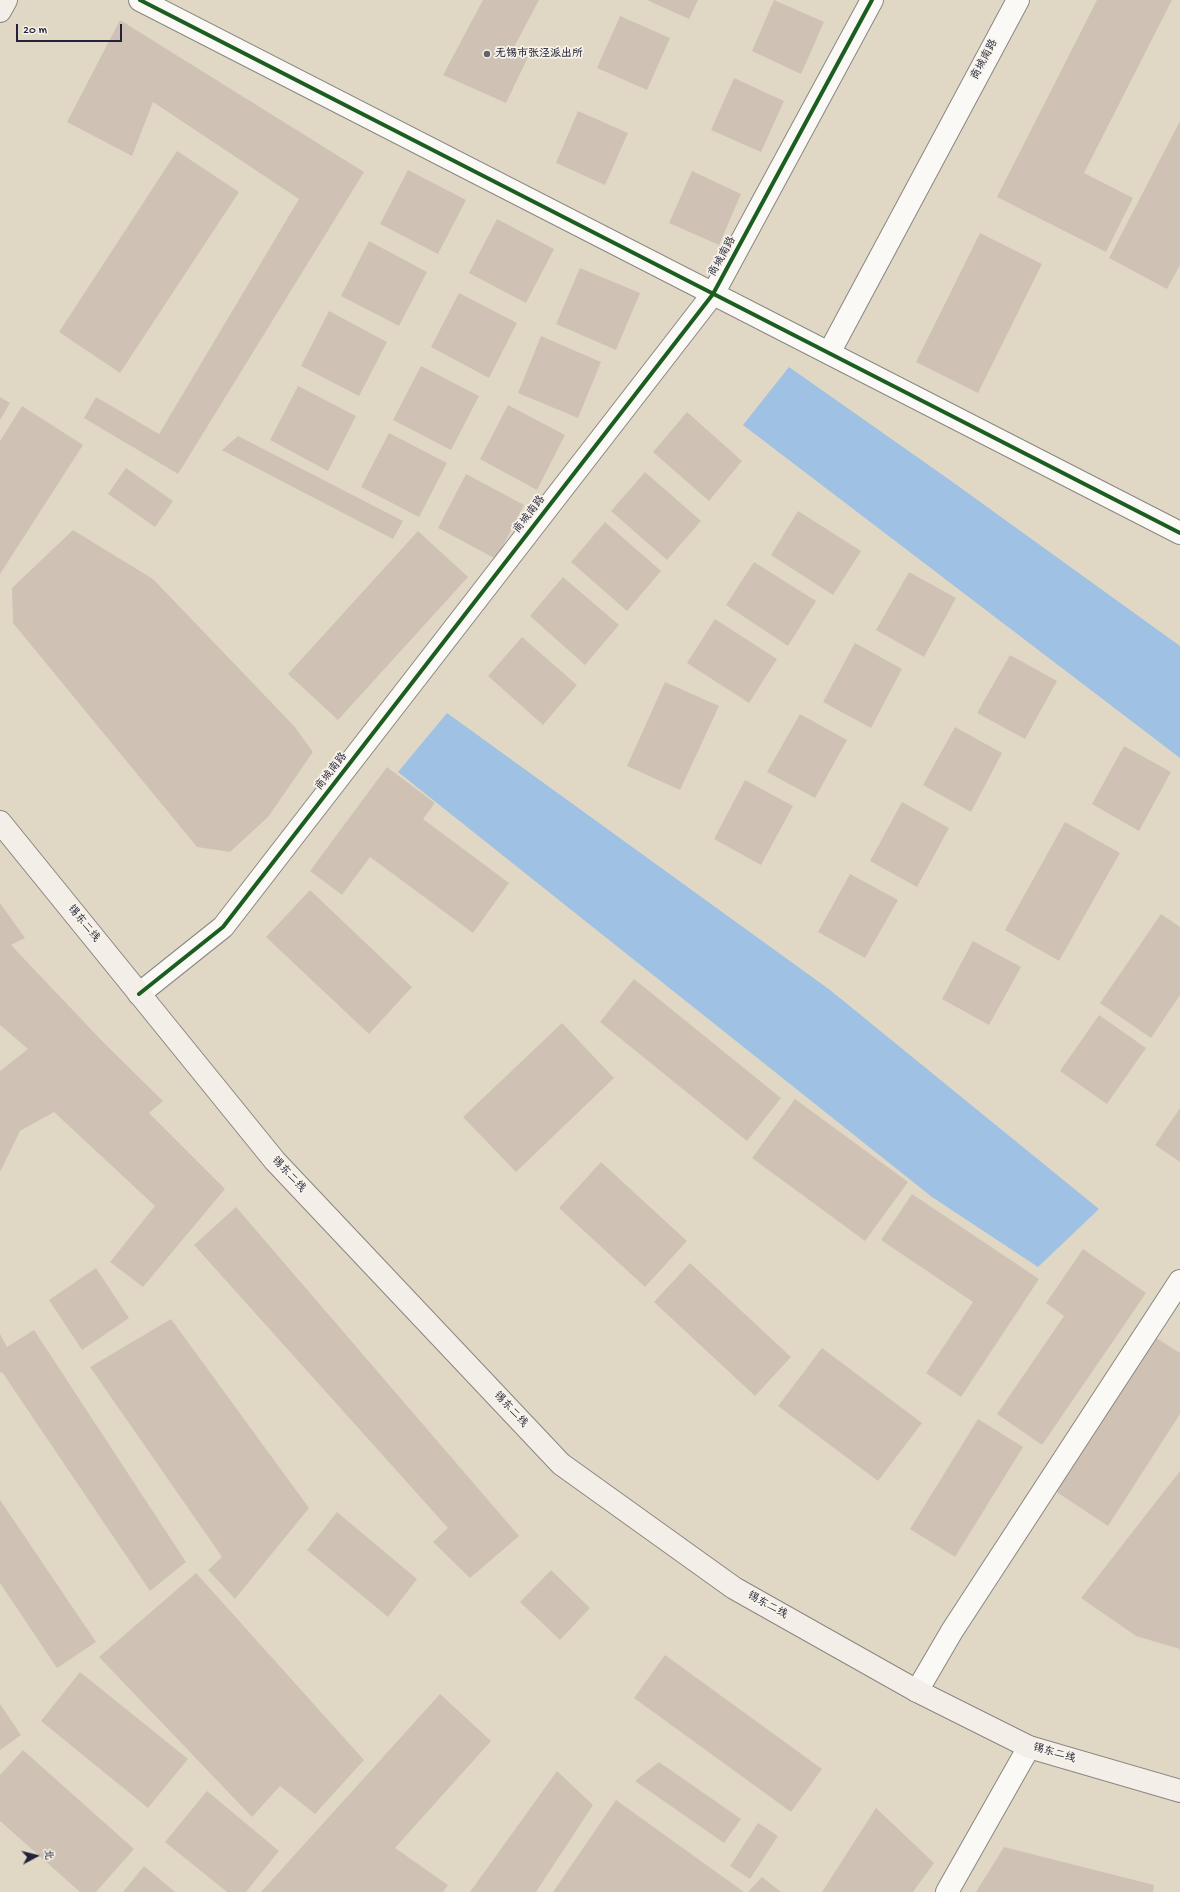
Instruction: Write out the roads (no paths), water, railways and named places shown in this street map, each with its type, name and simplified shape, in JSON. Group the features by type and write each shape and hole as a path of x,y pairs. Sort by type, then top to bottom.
{"main road":[{"path":"0,11 6,0"},
{"name":"锡东二线","path":"0,822 275,1161 561,1464 734,1588 917,1691 1029,1747 1180,1791"}],"street":[{"path":"140,0 1180,533"},
{"name":"商城南路","path":"139,994 223,927 713,294 872,0"},
{"name":"商城南路","path":"829,353 1018,0"},
{"path":"917,1691 952,1631 1180,1281"},
{"path":"947,1892 1029,1747"}],"water":[{"path":"789,367 947,478 1180,646 1180,758 743,425"},
{"path":"447,713 830,990 1099,1209 1038,1267 932,1197 398,772"}],"place":[{"name":"无锡市张泾派出所","path":"487,54"}]}
